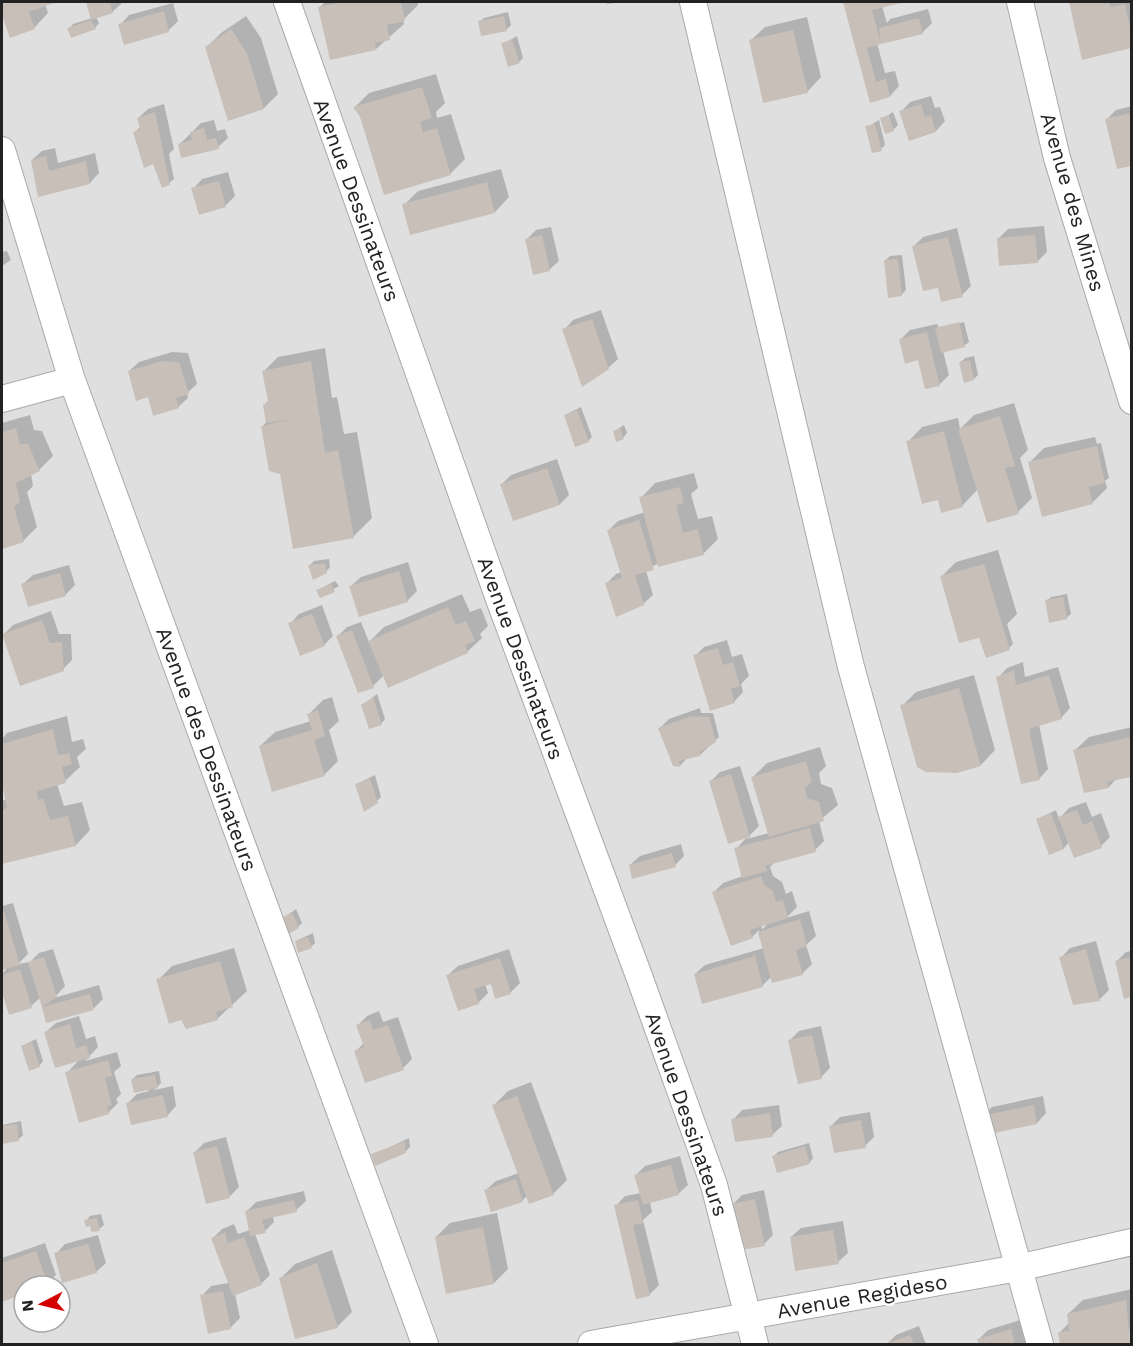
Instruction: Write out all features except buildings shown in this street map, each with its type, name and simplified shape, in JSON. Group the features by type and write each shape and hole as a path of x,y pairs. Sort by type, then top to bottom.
{"street":[{"name":"Avenue Dessinateurs","path":"287,2 500,602 714,1185 755,1344"},
{"path":"693,2 851,667 1040,1344"},
{"name":"Avenue des Mines","path":"1020,2 1057,158 1131,401"},
{"name":"Avenue des Dessinateurs","path":"2,150 72,380 425,1344"},
{"path":"2,399 72,380"},
{"name":"Avenue Regideso","path":"591,1344 1018,1268 1131,1242"}],"shaded area":[{"path":"2,2 1131,2 1131,1344 2,1344"}]}
